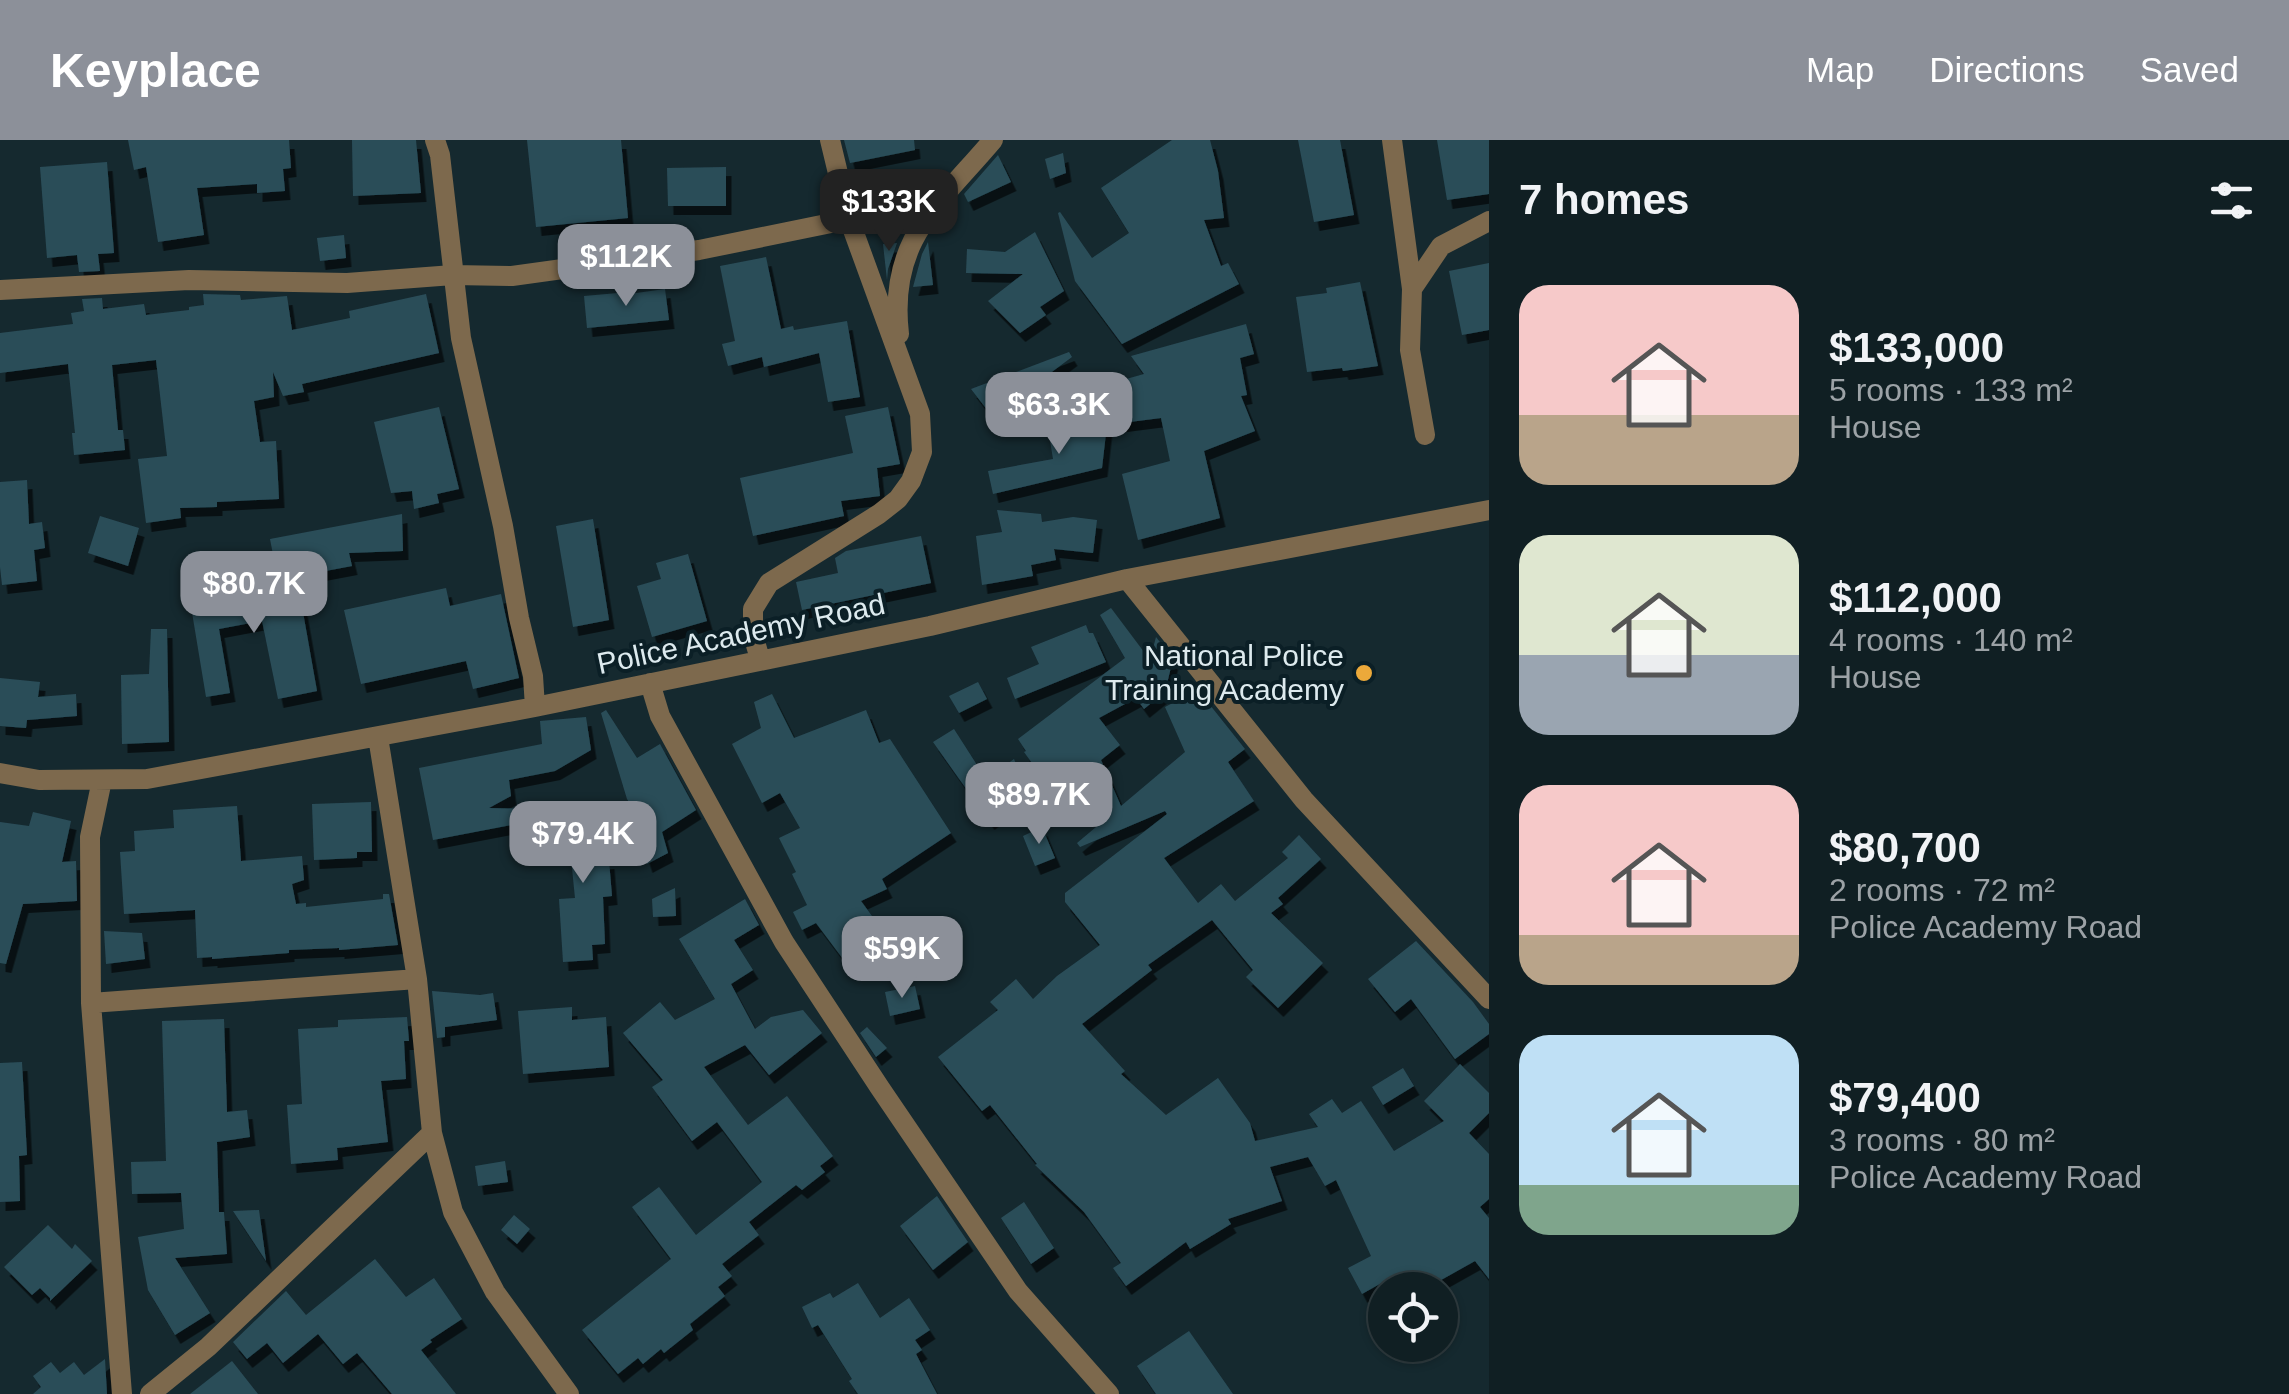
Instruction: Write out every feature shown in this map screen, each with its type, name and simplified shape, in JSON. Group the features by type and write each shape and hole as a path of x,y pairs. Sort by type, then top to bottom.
{"street":[{"path":"435,140 440,155 460,338 503,526 533,676 534,707"},
{"path":"760,659 753,635 753,609 769,582 879,514 898,498 912,481 922,452 920,414 849,219 830,140"},
{"path":"902,366 896,312 898,277 909,246 938,201 994,140"},
{"path":"1392,140 1412,289 1410,350 1425,436"},
{"path":"0,290 189,280 347,283 453,275 512,276 680,252 938,201"},
{"path":"1412,289 1442,246 1489,221"},
{"name":"Police Academy Road","path":"0,773 39,780 147,779 534,707 930,626 1127,578 1489,510"},
{"path":"1127,578 1304,800 1489,998"},
{"path":"650,683 660,716 784,942 1018,1291 1109,1394"},
{"path":"378,737 417,979 432,1133 453,1212 495,1292 569,1394"},
{"path":"102,780 90,836 91,1003 122,1394"},
{"path":"91,1003 417,979"},
{"path":"150,1394 208,1347 432,1133"}],"building":[{"path":"128,140 289,140 291,168 283,169 285,191 257,193 257,184 197,188 204,235 158,242 146,167 134,170"},
{"path":"352,140 416,140 421,193 353,196"},
{"path":"527,140 621,140 628,218 536,227"},
{"path":"844,140 914,140 915,150 850,163"},
{"path":"1172,140 1210,140 1224,218 1204,220 1221,266 1228,263 1239,284 1122,344 1075,281 1058,213 1092,258 1129,233 1101,188"},
{"path":"1298,140 1340,140 1354,215 1314,222"},
{"path":"1437,140 1489,140 1489,194 1447,200"},
{"path":"1063,153 1066,173 1050,179 1045,159"},
{"path":"998,155 1011,182 968,202 964,194"},
{"path":"107,162 114,253 98,254 100,271 79,272 77,255 47,258 40,167"},
{"path":"726,167 726,206 668,206 667,168"},
{"path":"1035,232 1064,291 1040,307 1046,315 1020,333 988,301 1023,274 966,273 967,249 1005,252"},
{"path":"344,235 346,258 320,261 317,238"},
{"path":"928,242 933,285 913,287 922,254"},
{"path":"897,243 888,269 887,280 883,244"},
{"path":"766,257 781,329 847,321 860,397 828,402 819,353 764,367 762,357 728,366 722,344 735,341 720,266"},
{"path":"1489,263 1489,330 1462,335 1449,271"},
{"path":"1360,282 1378,366 1307,372 1296,297 1327,293 1326,288"},
{"path":"665,289 669,320 587,328 584,296"},
{"path":"203,294 240,295 241,300 287,296 292,330 350,318 349,311 426,294 439,353 302,384 304,392 283,396 273,372 274,397 254,401 260,442 276,441 279,499 180,508 181,518 146,523 138,459 167,456 156,360 112,365 118,430 123,430 125,450 74,455 68,364 0,373 0,333 73,324 71,313 84,311 82,299 102,298 103,309 144,304 146,315 204,305"},
{"path":"1246,324 1254,354 1240,358 1247,395 1241,396 1255,431 1204,451 1220,518 1138,540 1122,474 1170,461 1161,418 1114,424 1105,385 1144,374 1131,356"},
{"path":"1069,352 1072,357 1010,403 988,411 971,389"},
{"path":"439,407 459,489 437,494 439,503 414,509 412,491 391,493 374,422"},
{"path":"888,407 900,464 877,468 880,496 841,501 844,516 753,536 740,478 853,453 845,416"},
{"path":"1108,416 1102,468 993,494 988,471 1053,459 1048,428"},
{"path":"27,480 29,524 42,522 45,548 34,550 37,581 2,585 0,482"},
{"path":"997,510 1041,514 1042,522 1073,517 1097,520 1093,553 1054,549 1056,560 1031,565 1033,576 982,585 976,536 1002,532"},
{"path":"402,514 403,551 349,553 352,566 278,580 270,539"},
{"path":"100,516 139,528 128,566 88,553"},
{"path":"593,519 609,620 573,627 556,526"},
{"path":"921,536 931,583 802,610 796,582 838,573 835,558 846,551"},
{"path":"688,554 707,621 652,637 637,586 661,579 656,563"},
{"path":"187,582 234,596 298,584 317,691 278,699 262,621 219,629 230,693 206,697"},
{"path":"446,588 450,606 501,594 519,678 473,689 466,661 361,684 344,610"},
{"path":"1111,608 1150,660 1156,637 1173,659 1165,692 1144,709 1136,698 1099,718 1120,745 1101,760 1121,806 1185,752 1165,707 1198,690 1245,749 1228,762 1254,801 1164,858 1198,903 1221,884 1235,901 1288,858 1282,852 1299,835 1321,859 1278,898 1283,904 1271,913 1323,963 1278,1008 1246,977 1253,970 1212,920 1148,965 1152,970 1082,1024 1125,1071 1121,1074 1166,1115 1218,1078 1250,1123 1255,1141 1318,1127 1309,1114 1332,1099 1342,1113 1361,1101 1394,1151 1444,1121 1424,1101 1460,1064 1489,1093 1489,1113 1469,1133 1489,1154 1489,1199 1480,1207 1489,1218 1489,1279 1475,1261 1455,1272 1368,1272 1368,1291 1362,1294 1348,1268 1371,1256 1336,1180 1325,1186 1308,1157 1270,1167 1282,1201 1228,1219 1231,1224 1190,1249 1186,1242 1126,1286 1113,1268 1121,1263 1084,1212 1035,1165 990,1105 982,1111 938,1057 998,1010 990,1002 1016,979 1033,999 1100,945 1065,902 1065,893 1167,814 1165,811 1080,847 1077,843 1102,822 1083,794 1068,805 1048,779 1045,781 1018,739 1125,658 1100,615"},
{"path":"1086,625 1106,662 1015,699 1007,678 1039,664 1031,647"},
{"path":"151,629 167,629 169,742 122,744 121,675 149,674"},
{"path":"0,678 40,682 38,697 76,694 77,716 27,720 26,728 0,726"},
{"path":"978,682 987,699 959,713 949,696"},
{"path":"772,694 794,738 866,710 879,743 890,739 951,833 882,879 887,889 861,901 891,942 852,971 816,923 802,930 793,912 807,905 779,838 800,828 780,793 762,803 732,744 761,728 754,702"},
{"path":"606,710 637,758 660,744 696,810 662,832 668,853 647,864 637,832 646,829 627,799 601,713"},
{"path":"586,717 591,750 555,771 509,780 511,796 489,808 542,809 542,819 433,840 419,768 542,744 540,721"},
{"path":"954,729 986,779 1014,759 1028,793 989,821 933,742"},
{"path":"371,802 372,852 357,852 357,858 314,860 312,804"},
{"path":"237,806 241,861 302,856 304,880 292,884 296,904 306,903 306,907 383,899 383,894 389,894 398,945 197,958 195,910 124,914 120,852 135,851 134,831 174,828 173,810"},
{"path":"558,810 597,810 596,861 609,860 612,896 603,897 605,944 592,945 593,960 563,962 559,899 575,898 570,848 557,847"},
{"path":"33,812 71,821 62,862 76,861 77,901 23,904 6,964 0,963 0,822 29,826"},
{"path":"1042,827 1055,858 1035,866 1023,836"},
{"path":"675,888 676,916 653,917 652,899"},
{"path":"745,899 759,925 734,940 753,970 731,984 755,1029 771,1017 803,1010 822,1033 769,1075 745,1045 704,1067 748,1125 787,1096 833,1156 820,1166 825,1172 802,1190 796,1185 749,1222 759,1235 722,1264 732,1276 718,1287 725,1296 690,1324 693,1330 664,1353 661,1349 643,1364 638,1358 618,1374 582,1330 671,1259 632,1207 659,1187 696,1235 762,1182 717,1122 692,1141 652,1087 663,1080 623,1033 660,1002 675,1020 715,999 679,939"},
{"path":"104,931 142,933 145,959 106,964"},
{"path":"1416,941 1489,1024 1489,1034 1455,1059 1411,999 1395,1012 1368,979"},
{"path":"915,986 920,1009 890,1016 885,992"},
{"path":"432,991 493,993 497,1020 445,1027 445,1037 437,1038"},
{"path":"572,1007 572,1020 606,1017 609,1067 523,1074 518,1011"},
{"path":"407,1017 406,1079 381,1081 388,1142 337,1148 338,1160 291,1164 287,1105 302,1104 298,1029 338,1027 338,1020"},
{"path":"224,1019 227,1112 247,1110 250,1137 217,1142 219,1212 224,1212 227,1254 175,1258 210,1313 175,1335 148,1290 138,1237 184,1229 181,1193 132,1194 131,1162 166,1161 162,1021"},
{"path":"867,1027 887,1048 876,1057 860,1033"},
{"path":"22,1062 27,1155 19,1156 20,1201 0,1202 0,1063"},
{"path":"1403,1068 1414,1086 1383,1105 1372,1087"},
{"path":"505,1161 508,1182 478,1186 475,1166"},
{"path":"937,1196 968,1242 933,1270 900,1226"},
{"path":"1024,1202 1054,1248 1031,1264 1001,1218"},
{"path":"259,1210 266,1261 233,1211"},
{"path":"514,1215 530,1229 517,1244 501,1230"},
{"path":"48,1225 72,1249 75,1244 92,1261 50,1301 40,1288 32,1295 4,1267"},
{"path":"375,1259 406,1297 434,1278 462,1319 421,1350 456,1394 392,1394 357,1353 343,1364 318,1334 283,1363 267,1343 247,1359 233,1342 286,1291 306,1315"},
{"path":"858,1283 880,1318 909,1298 930,1330 915,1340 922,1350 916,1354 937,1394 858,1394 818,1325 812,1328 802,1307 830,1293 833,1298"},
{"path":"1189,1331 1233,1394 1156,1394 1137,1366"},
{"path":"105,1359 107,1394 33,1394 41,1387 33,1376 51,1362 60,1373 74,1362 84,1375"},
{"path":"232,1361 258,1394 190,1394"}],"place":[{"name":"National Police Training Academy","path":"1364,673"}]}
